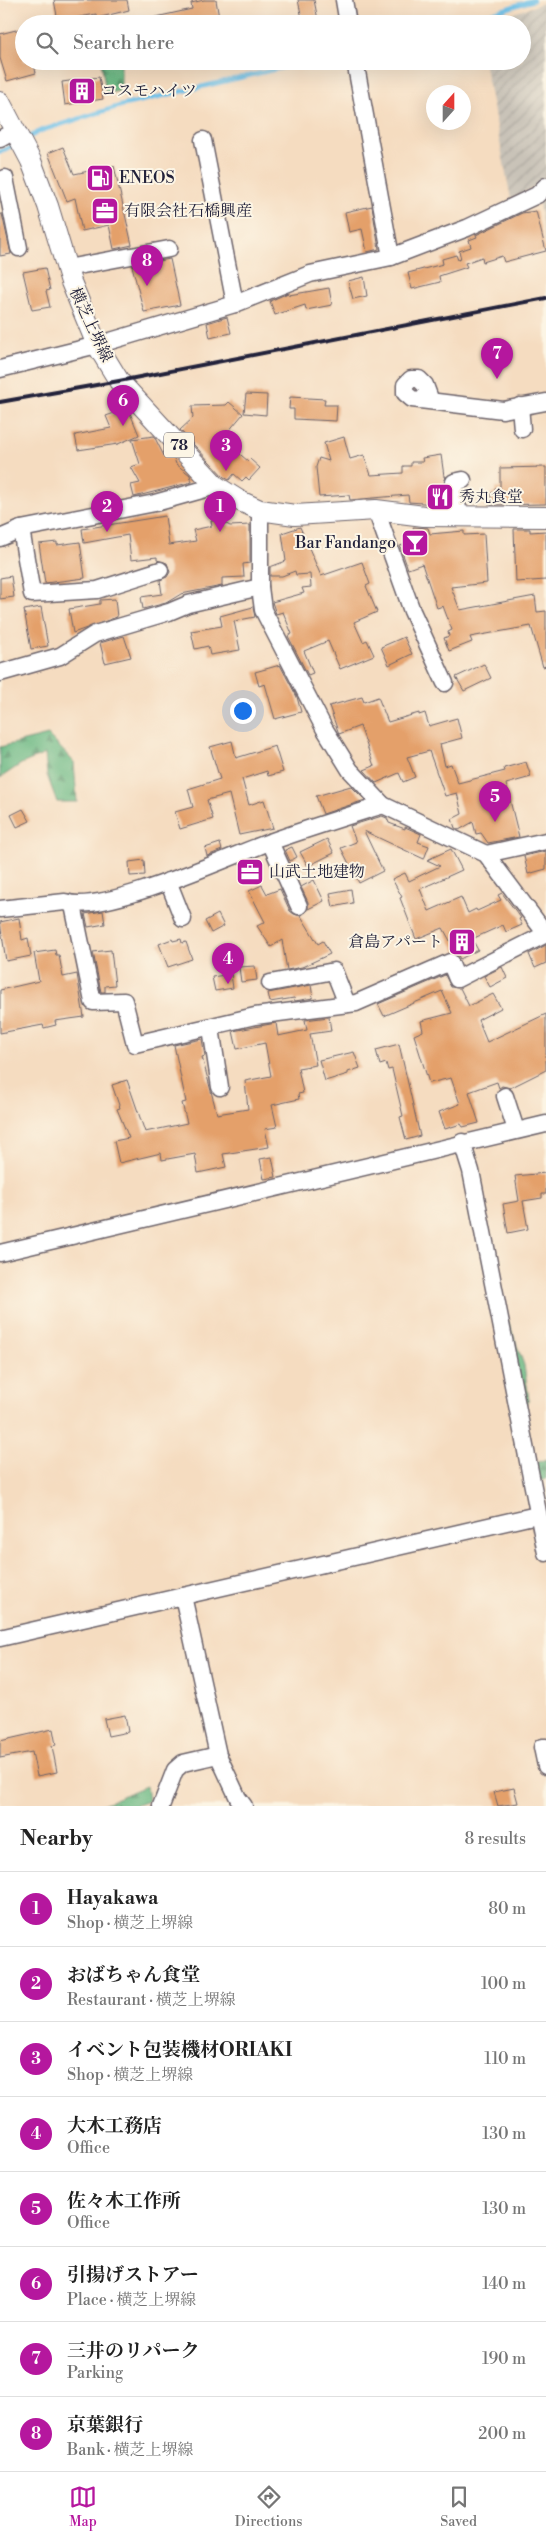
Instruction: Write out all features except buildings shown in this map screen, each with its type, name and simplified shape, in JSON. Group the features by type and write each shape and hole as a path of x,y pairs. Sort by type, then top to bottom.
{"main road":[{"name":"横芝上堺線","path":"0,102 8,134 48,206 67,268 97,345 119,381 216,486 240,502 260,510 295,515 376,510 424,516 546,517"}],"street":[{"path":"344,0 346,15"},
{"path":"357,70 391,257"},
{"path":"203,140 235,304"},
{"path":"5,178 19,248"},
{"path":"0,369 97,345 235,304 310,274 391,257 475,224 537,195 546,186"},
{"path":"67,268 169,249"},
{"path":"431,401 503,410 546,402"},
{"path":"520,406 522,429"},
{"path":"459,516 454,482 463,480"},
{"path":"0,538 21,529 154,502 216,486"},
{"path":"73,905 93,1002 124,1001 135,1044 211,1028 255,1016 356,1002 450,962 457,978 546,934 486,854 383,805 350,770 324,728 263,610 260,587 260,510"},
{"path":"376,510 412,611 445,683"},
{"path":"21,529 32,594 97,590 160,570"},
{"path":"0,674 60,656 95,634 169,612 188,604 260,587"},
{"path":"0,909 65,902 73,905 123,898 270,842 383,805"},
{"path":"486,854 546,841"},
{"path":"270,842 299,906"},
{"path":"168,881 182,919"},
{"path":"270,983 334,971 347,1004"},
{"path":"211,1028 220,1087"},
{"path":"505,1096 516,1130"},
{"path":"0,1253 462,1142 546,1124"},
{"path":"462,1142 471,1171 537,1514 545,1544"},
{"path":"0,1638 537,1514"},
{"path":"182,1596 218,1755 244,1806"},
{"path":"546,1746 542,1748 546,1766"},
{"path":"161,1806 175,1770 182,1763 218,1755"}],"shaded area":[{"path":"546,2 546,245 536,186 511,199 486,70 531,70 531,15 508,15"}],"green space":[{"path":"102,70 121,70 121,91 106,93"},
{"path":"48,735 74,762 77,802 57,802 47,775 45,754 21,764 0,778 0,747"},
{"path":"505,1312 524,1365 529,1400 523,1408 534,1464 546,1459 546,1479 535,1483"},
{"path":"146,1786 148,1801 134,1806 98,1806"}],"waterway":[{"path":"486,15 533,0"},
{"path":"26,139 40,131 120,106 273,70"},
{"path":"0,152 17,143"}],"railway":[{"path":"0,402 119,381 546,298"}],"place":[{"name":"コスモハイツ","path":"82,91"},
{"name":"ENEOS","path":"100,178"},
{"name":"有限会社石橋興産","path":"105,211"},
{"name":"京葉銀行","path":"147,286"},
{"name":"三井のリパーク","path":"497,379"},
{"name":"引揚げストアー","path":"123,426"},
{"name":"イベント包装機材ORIAKI","path":"226,471"},
{"name":"秀丸食堂","path":"440,497"},
{"name":"おばちゃん食堂","path":"107,532"},
{"name":"Hayakawa","path":"220,532"},
{"name":"Bar Fandango","path":"415,543"},
{"name":"佐々木工作所","path":"495,822"},
{"name":"山武土地建物","path":"250,872"},
{"name":"倉島アパート","path":"462,942"},
{"name":"大木工務店","path":"228,984"}]}
